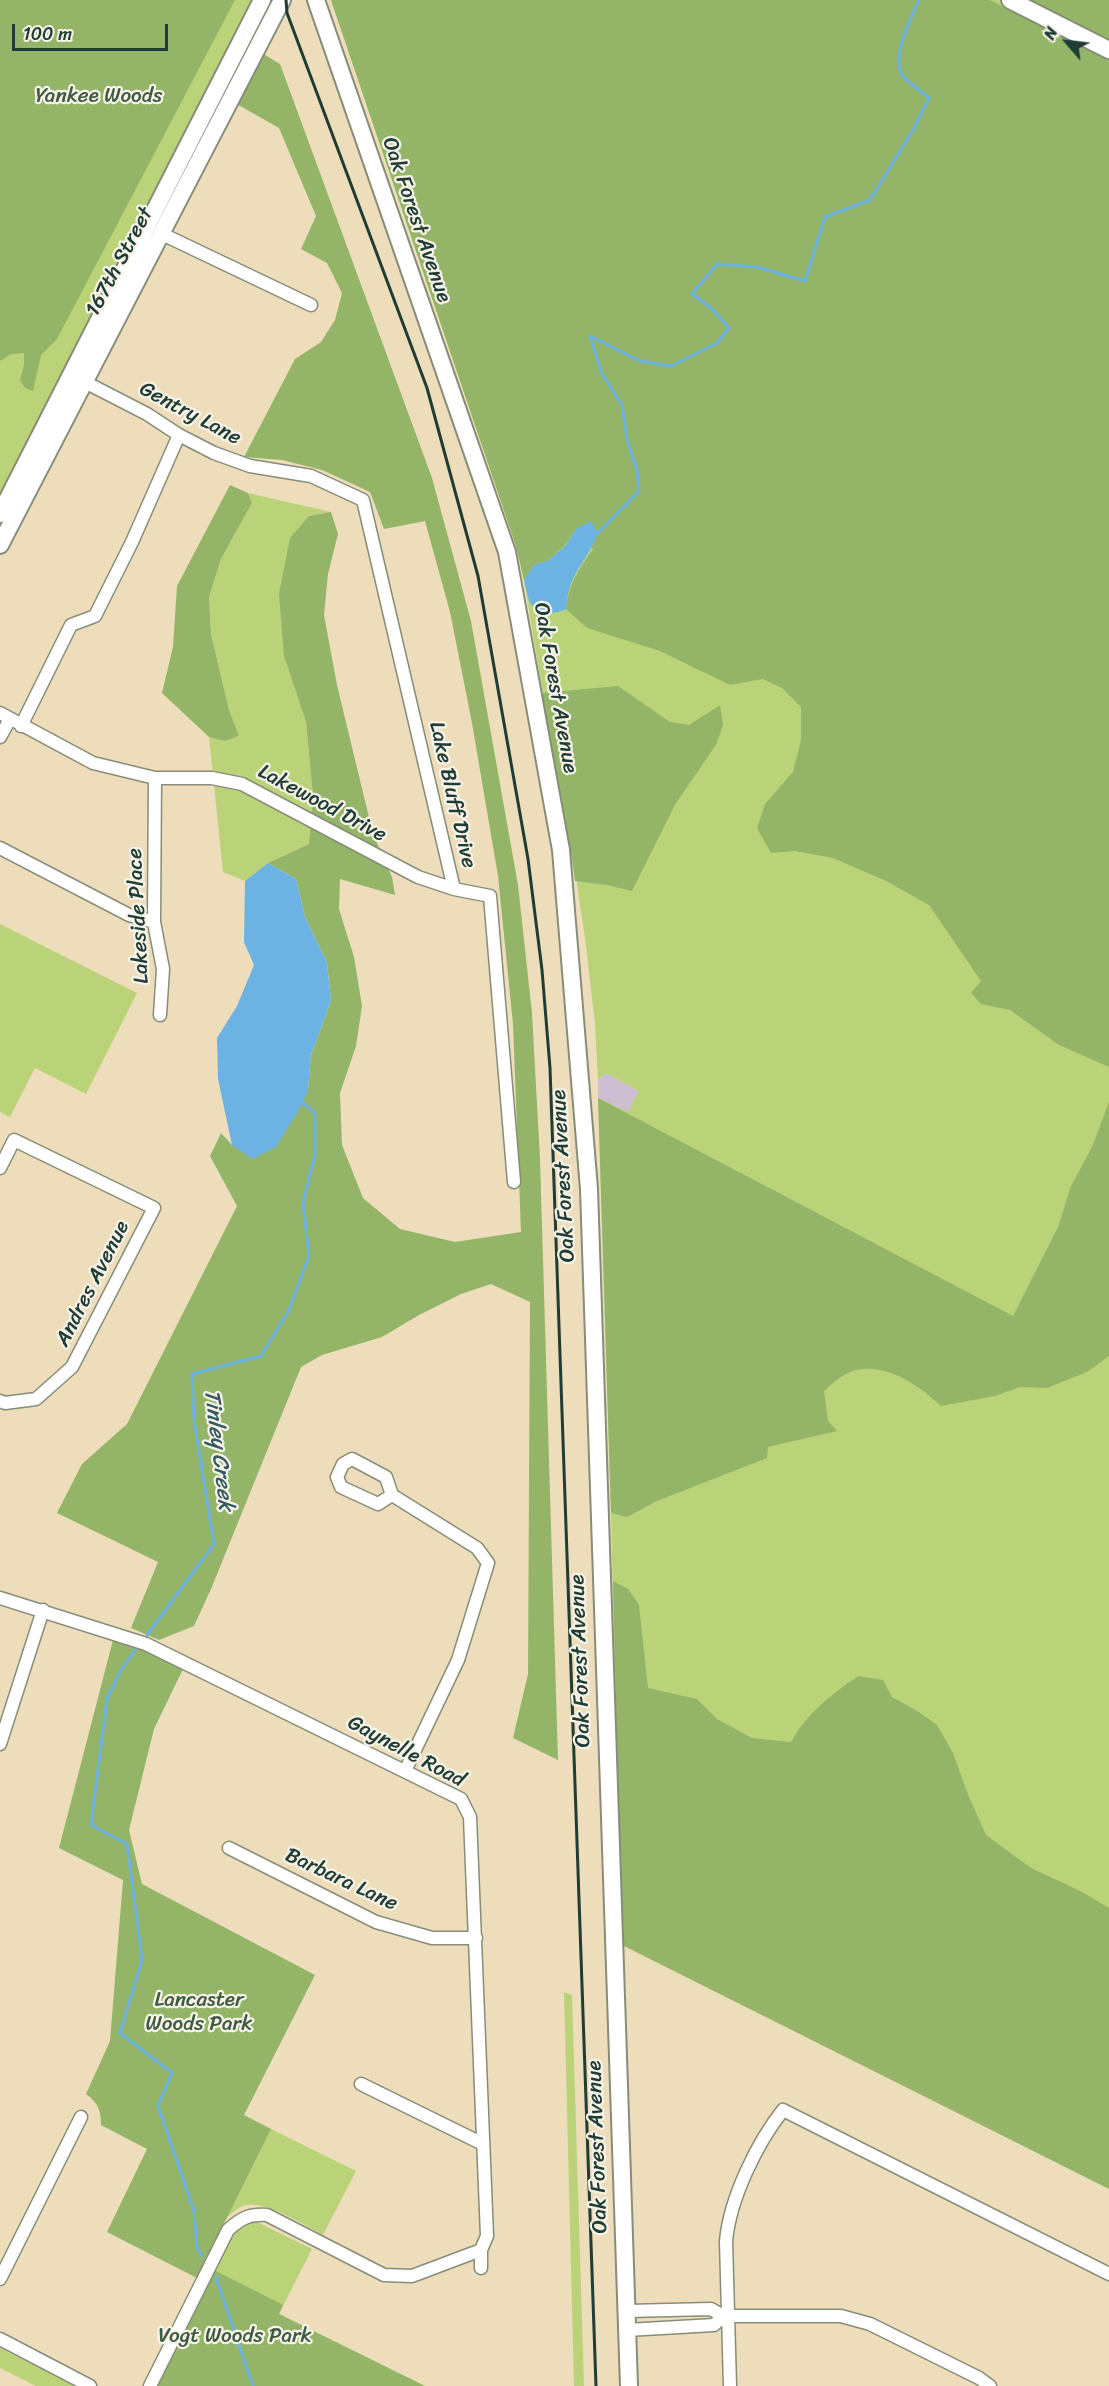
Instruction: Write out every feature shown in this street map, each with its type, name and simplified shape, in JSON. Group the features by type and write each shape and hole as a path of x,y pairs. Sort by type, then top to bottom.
{"street":[{"name":"167th Street","path":"0,545 148,227 262,0"},
{"name":"167th Street","path":"0,514 160,233 282,0"},
{"name":"Oak Forest Avenue","path":"316,0 507,552 561,850 589,1189 629,2386"},
{"path":"1010,0 1109,50"},
{"path":"160,233 311,305"},
{"name":"Gentry Lane","path":"77,378 147,414 179,435 233,461 311,476 363,500"},
{"path":"21,726 71,625 94,616 132,542 179,435"},
{"name":"Lake Bluff Drive","path":"363,500 454,889 490,896 514,1182"},
{"path":"0,737 5,716"},
{"name":"Lakewood Drive","path":"5,716 93,764 155,778 212,778 242,784 418,877 454,889"},
{"name":"Lakeside Place","path":"155,778 154,922 163,969 160,1015"},
{"path":"0,848 129,915 154,922"},
{"name":"Andres Avenue","path":"0,1168 14,1140 154,1208 72,1366 36,1399 5,1403 0,1401"},
{"path":"392,1495 378,1504 341,1487 337,1477 343,1464 352,1459 386,1477 392,1495 477,1548 488,1563 458,1660 405,1771"},
{"name":"Gaynelle Road","path":"0,1598 146,1644 461,1799 470,1817 476,1938 487,2236 481,2250 481,2268"},
{"path":"0,1744 43,1610"},
{"name":"Barbara Lane","path":"229,1848 376,1922 432,1938 476,1938"},
{"path":"361,2084 483,2144"},
{"path":"730,2386 726,2316 728,2221 734,2199 750,2166 783,2109 1109,2274"},
{"path":"0,2279 81,2117"},
{"path":"150,2386 228,2230 240,2219 253,2214 267,2216 384,2275 412,2276 481,2250"},
{"path":"627,2311 711,2309 726,2316 841,2316 870,2324 979,2378 990,2386"},
{"path":"627,2330 714,2325 726,2316"},
{"path":"0,2339 90,2386"}],"shaded area":[{"path":"606,1073 639,1091 628,1113 598,1098 598,1079"}],"green space":[{"name":"Yankee Woods","path":"0,0 255,0 0,504"},
{"name":"Yankee Woods","path":"0,0 235,0 57,339 41,355 33,391 25,388 20,380 24,353 11,354 0,361"},
{"path":"331,0 1109,0 1109,2175 620,1923 611,1513 598,1098 628,1112 639,1091 606,1073 598,1079 595,1024 570,836 557,781 524,580 516,546"},
{"path":"331,0 990,0 1109,59 1109,1067 1059,1045 1010,1010 981,1004 971,993 981,981 929,905 886,881 833,858 795,851 771,853 757,828 765,804 793,772 801,740 801,707 782,688 763,679 730,685 660,651 587,628 566,609 569,592 575,578 593,549 576,529 566,544 547,561 534,565 524,580 516,546"},
{"path":"1031,0 1109,0 1109,39"},
{"path":"262,53 280,64 432,478 471,621 518,885 532,1013 540,1159 558,1760 513,1738 528,1674 530,1302 491,1284 461,1294 382,1337 322,1355 301,1367 194,1626 159,1640 131,1628 158,1562 57,1513 82,1464 127,1424 237,1206 210,1156 221,1133 232,1145 308,1089 311,1055 331,1001 327,963 305,917 296,879 268,863 309,844 313,796 306,722 284,656 279,594 290,538 309,516 331,512 338,534 328,574 324,615 337,685 373,834 392,877 395,895 340,879 339,909 354,957 362,1006 356,1046 340,1093 342,1145 363,1198 400,1229 455,1242 521,1232 513,1024 498,876 450,612 425,521 384,529 370,492 322,470 282,460 244,457 295,359 321,342 335,320 342,293 327,263 301,249 316,216 279,128 235,103"},
{"path":"230,485 248,493 252,503 221,559 209,597 211,634 229,710 239,736 225,741 209,737 162,693 173,647 177,586"},
{"path":"248,493 331,512 309,516 284,656 306,722 313,796 309,844 268,863 245,881 223,872 209,737 225,741 239,736 229,710 211,634 209,597 221,559 252,503"},
{"path":"618,686 670,722 689,725 720,705 723,725 716,745 676,803 632,891 575,881 564,810 541,693"},
{"path":"0,924 137,993 86,1094 35,1068 10,1117 0,1112"},
{"path":"598,1098 1013,1316 1058,1227 1071,1186 1092,1147 1109,1102 1109,1356 1087,1372 1047,1388 1020,1387 995,1396 941,1406 910,1382 885,1371 859,1370 846,1374 824,1391 828,1421 837,1431 768,1447 767,1458 657,1501 627,1517 611,1513"},
{"path":"613,1581 628,1589 639,1605 648,1688 697,1699 717,1719 752,1738 791,1742 812,1713 858,1676 883,1680 892,1697 937,1725 953,1753 986,1835 1031,1868 1082,1892 1109,1908 1109,2189 622,1945"},
{"name":"Lancaster Woods Park","path":"113,1640 134,1646 183,1669 154,1729 129,1830 142,1884 315,1975 244,2115 271,2129 197,2278 107,2232 147,2149 101,2125 98,2107 86,2094 110,2041 123,1880 59,1848"},
{"path":"564,1992 572,1995 584,2386 574,2386"},
{"path":"271,2129 356,2171 323,2235 284,2214 262,2206 243,2206 227,2217"},
{"name":"Vogt Woods Park","path":"245,2222 257,2222 312,2249 279,2314 425,2386 156,2386 233,2232"},
{"name":"Vogt Woods Park","path":"214,2270 283,2305 279,2314 425,2386 156,2386"},
{"path":"0,2348 76,2386 36,2386 0,2368"}],"water":[{"path":"591,521 598,533 571,583 566,609 552,613 534,608 524,580 534,565 547,561 566,545 576,529"},
{"path":"268,863 296,879 305,917 327,963 331,1001 311,1055 308,1089 303,1103 276,1147 252,1159 232,1145 218,1079 217,1038 237,1006 254,965 244,942 245,881"}],"waterway":[{"path":"598,533 639,491 637,471 627,440 622,405 602,374 590,336 640,361 671,366 717,343 729,328 711,308 692,294 717,264 757,267 805,281 825,217 870,200 913,130 929,98 912,85 900,69 899,59 903,38 919,0"},
{"name":"Tinley Creek","path":"147,1635 214,1544 194,1420 192,1374 261,1356 288,1312 309,1256 303,1203 315,1155 315,1113 303,1103"},
{"name":"Tinley Creek","path":"136,1649 121,1670 107,1699 91,1825 127,1844 142,1960 120,2033 172,2073 158,2106 194,2211 197,2248 202,2256"},
{"name":"Tinley Creek","path":"216,2277 253,2386"}],"railway":[{"path":"286,0 287,13 427,388 478,576 528,859 542,970 550,1068 596,2386"}]}
